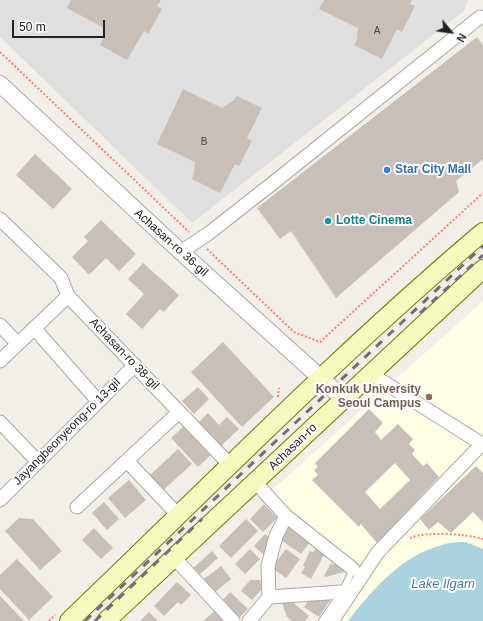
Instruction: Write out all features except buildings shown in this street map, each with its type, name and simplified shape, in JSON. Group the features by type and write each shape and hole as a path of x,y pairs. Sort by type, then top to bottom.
{"main road":[{"path":"69,621 321,378 446,263 483,232"},
{"name":"Achasan-ro","path":"106,621 256,483 483,269"}],"street":[{"path":"181,252 480,17"},
{"name":"Achasan-ro 36-gil","path":"0,84 181,252 344,399"},
{"path":"0,219 61,278 68,296 0,361"},
{"name":"Achasan-ro 38-gil","path":"68,296 231,466"},
{"path":"0,325 18,344"},
{"path":"34,328 98,402"},
{"name":"Jayangbeonyeong-ro 13-gil","path":"1,496 38,462 135,365"},
{"path":"332,621 378,552 482,445 371,374"},
{"path":"77,507 178,412"},
{"path":"0,422 38,462"},
{"path":"127,461 179,516"},
{"path":"256,483 286,516 353,569"},
{"path":"249,621 269,597 268,566 276,536 286,516"},
{"path":"173,559 180,564 233,621"},
{"path":"269,597 342,592"}],"lane":[{"path":"322,621 342,592 353,569"}],"path":[{"path":"0,52 294,332 320,342 483,193"},
{"path":"404,541 416,535 473,536 483,539"}],"shaded area":[{"path":"0,0 468,0 465,10 192,223 0,37"},
{"name":"Konkuk University Seoul Campus","path":"483,301 483,621 326,621 358,573 357,564 291,514 269,493"}],"water":[{"name":"Lake Ilgam","path":"466,542 483,549 483,621 348,621 367,597 401,565 427,550 448,543"}],"railway":[{"path":"85,621 483,246"},
{"path":"420,313 483,255"},
{"path":"95,621 202,519"}],"place":[{"name":"Star City Mall","path":"387,170"},
{"name":"Lotte Cinema","path":"328,221"},
{"name":"Konkuk University Seoul Campus","path":"429,397"}]}
